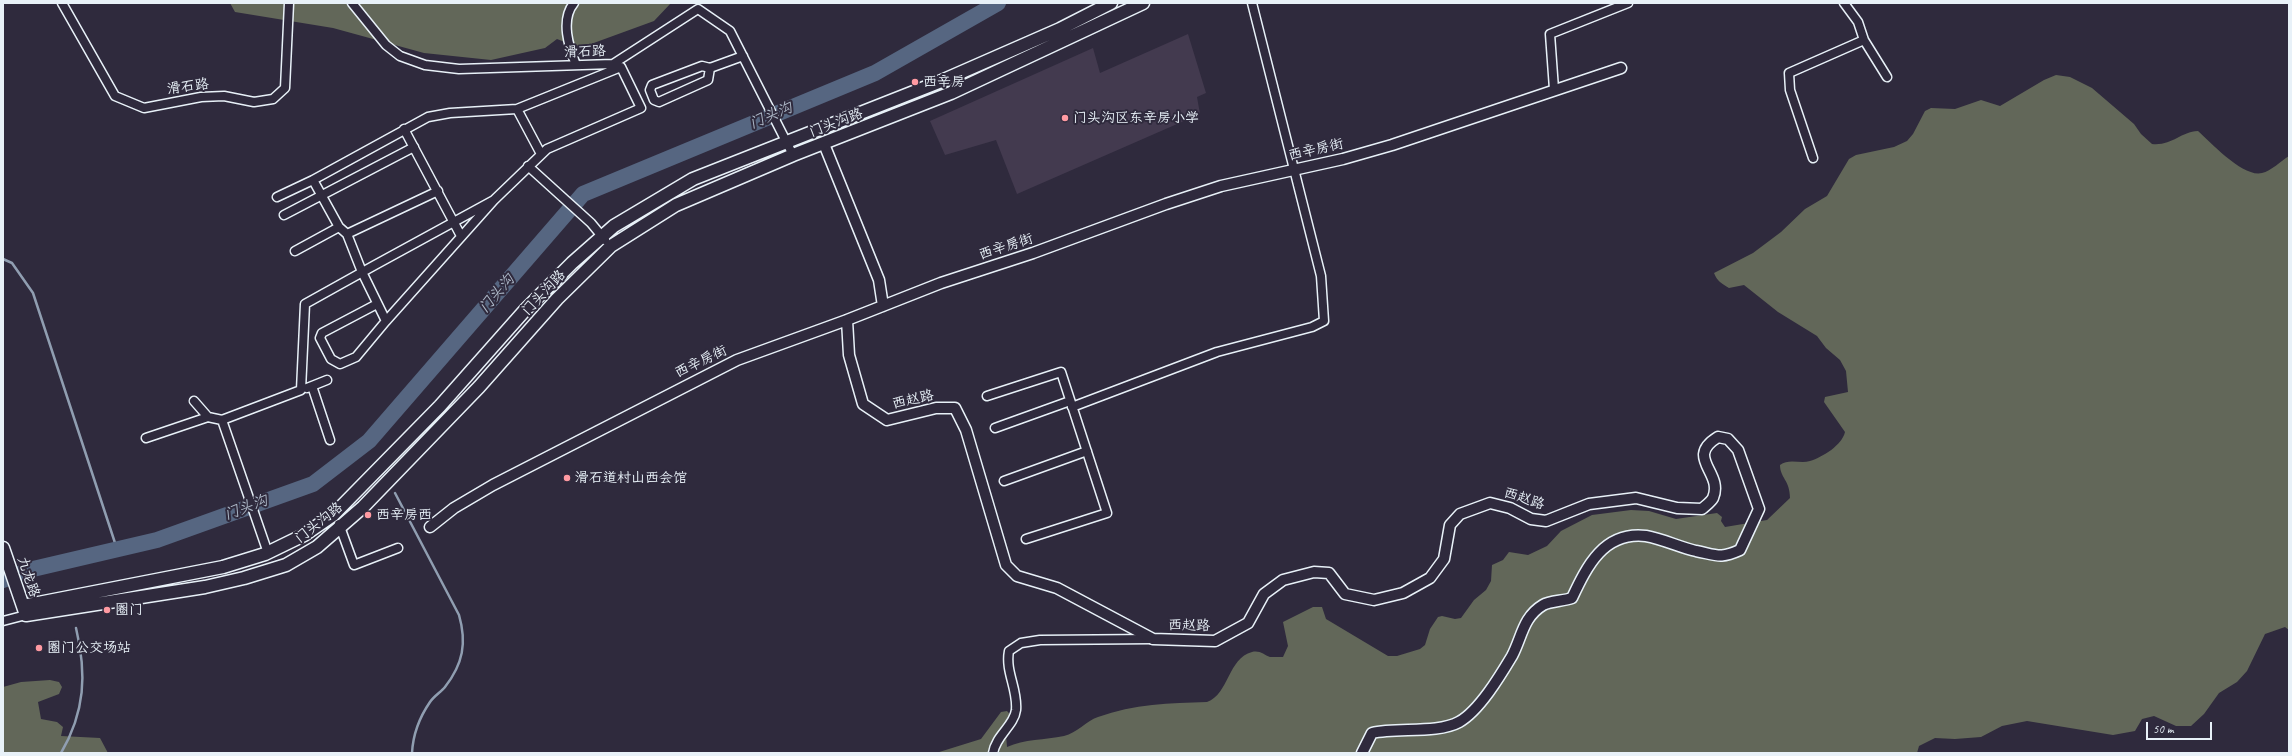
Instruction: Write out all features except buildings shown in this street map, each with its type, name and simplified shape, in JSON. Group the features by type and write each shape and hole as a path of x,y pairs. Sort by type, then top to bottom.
{"main road":[{"name":"门头沟路","path":"23,606 223,567 268,552 304,535 333,515 440,406 526,310 572,263 614,226 693,179 939,82 1060,29 1111,3"},
{"name":"门头沟路","path":"23,606 205,587 244,578 286,564 317,547 399,472 557,299 611,246 676,205 793,155 951,93 1143,3"},
{"name":"九龙路","path":"3,548 23,606"}],"street":[{"name":"滑石路","path":"62,3 115,96 144,108 201,97 224,96 254,102 273,99 285,88 289,3"},
{"name":"滑石路","path":"352,3 386,45 400,56 425,64 459,69 613,64 697,6 730,31 793,155"},
{"path":"574,3 568,18 567,36 576,65"},
{"path":"995,428 1071,404 1217,352 1312,327 1324,321 1321,276 1252,3"},
{"path":"1554,89 1550,34 1628,3"},
{"path":"1844,3 1858,22 1864,40 1887,76"},
{"path":"1813,158 1790,90 1789,73 1864,40"},
{"path":"710,68 708,80 659,102 654,100 650,90 652,86 702,66 710,68 743,56"},
{"path":"277,197 312,180 428,117 450,113 517,109 621,67 641,108 547,149 494,200 386,321 356,357 340,364 331,359 320,338 322,333 377,304"},
{"name":"西辛房街","path":"430,527 454,508 493,485 737,360 848,320 941,283 1033,253 1166,204 1221,186 1343,159 1392,145 1554,89 1620,68"},
{"path":"517,109 541,154"},
{"path":"404,129 461,236"},
{"path":"824,144 879,280 883,306"},
{"path":"284,215 322,197 414,147"},
{"path":"528,166 557,194 582,215 611,246"},
{"path":"312,180 339,227 347,234 362,272 386,321"},
{"path":"347,234 438,191"},
{"path":"301,390 305,304 453,220 494,200"},
{"path":"295,252 339,227"},
{"name":"西赵路","path":"848,320 849,356 864,404 887,420 936,408 955,408 966,430 1006,565 1017,576 1058,588 1153,638 1215,641 1248,623 1264,594 1283,580 1314,572 1329,573 1345,594 1374,600 1403,593 1430,578 1444,558 1450,525 1460,514 1490,503 1510,508 1531,519 1546,521 1589,504 1636,498 1677,508 1702,509 1713,498 1715,484 1703,454 1707,444 1718,437 1728,438 1738,450 1759,509 1740,550 1724,557 1645,536 1622,538 1600,550 1586,567 1572,598 1544,604 1526,619 1512,655 1472,712 1457,723 1430,729 1387,729 1372,733 1362,753"},
{"path":"987,396 1060,372 1107,513 1026,539"},
{"path":"146,438 208,417 222,420 327,380"},
{"path":"312,386 330,440"},
{"path":"194,401 208,417"},
{"path":"222,420 268,552"},
{"path":"1004,481 1087,451"},
{"path":"333,515 340,527 354,565 398,548"},
{"name":"门头沟路","path":"3,621 23,606"},
{"path":"993,753 995,742 1015,712 1016,701 1008,660 1009,651 1021,643 1040,640 1153,638"}],"shaded area":[{"name":"门头沟区东辛房小学","path":"1188,34 1206,93 1197,97 1200,114 1017,194 996,140 945,155 930,121 1093,48 1100,73"}],"green space":[{"path":"230,3 671,3 654,21 580,48 557,39 545,48 491,60 424,53 333,28 235,12"},
{"path":"2056,75 2070,77 2092,88 2134,124 2141,134 2152,144 2165,143 2186,134 2198,131 2219,151 2237,165 2255,173 2262,173 2269,170 2289,156 2289,630 2285,627 2265,634 2247,671 2237,682 2219,693 2204,714 2191,726 2176,726 2154,716 2142,719 2135,731 2113,735 2027,721 2002,726 1981,737 1955,739 1935,738 1919,746 1917,753 936,753 981,739 1001,712 1007,711 1015,720 1013,729 1006,735 1007,747 1027,741 1064,736 1098,717 1125,709 1166,704 1207,702 1220,692 1233,668 1244,656 1252,652 1260,652 1270,657 1283,657 1288,646 1283,622 1313,607 1322,607 1326,619 1388,656 1397,656 1420,649 1425,645 1430,629 1438,617 1442,616 1455,619 1461,618 1474,600 1486,590 1491,581 1492,565 1503,560 1509,552 1528,555 1547,546 1561,531 1592,515 1631,510 1649,511 1676,519 1717,513 1722,517 1721,521 1725,527 1767,520 1790,498 1790,492 1780,469 1780,465 1791,461 1806,462 1815,459 1831,450 1843,437 1845,432 1824,402 1825,397 1848,392 1846,371 1840,360 1826,348 1817,336 1778,312 1744,285 1729,288 1720,282 1714,273 1753,253 1781,232 1805,209 1827,196 1849,159 1856,155 1894,147 1907,141 1913,134 1925,111 1931,108 1955,109 1981,100 2000,106 2044,80"},
{"path":"50,680 59,682 62,687 59,694 38,702 41,719 57,722 63,727 61,736 100,738 108,753 3,753 3,687 21,682"}],"waterway":[{"name":"门头沟","path":"3,580 33,569 157,540 313,484 369,441 583,194 875,73 998,3"},
{"path":"3,259 12,263 33,293 117,549"},
{"path":"395,493 459,615 463,635 462,653 456,670 445,687 426,708 417,726 412,753"},
{"path":"61,753 75,723 82,692 82,661 76,628"}],"place":[{"name":"西辛房","path":"915,82"},
{"name":"门头沟区东辛房小学","path":"1065,118"},
{"name":"滑石道村山西会馆","path":"567,478"},
{"name":"西辛房西","path":"368,515"},
{"name":"圈门","path":"107,610"},
{"name":"圈门公交场站","path":"39,648"}]}
